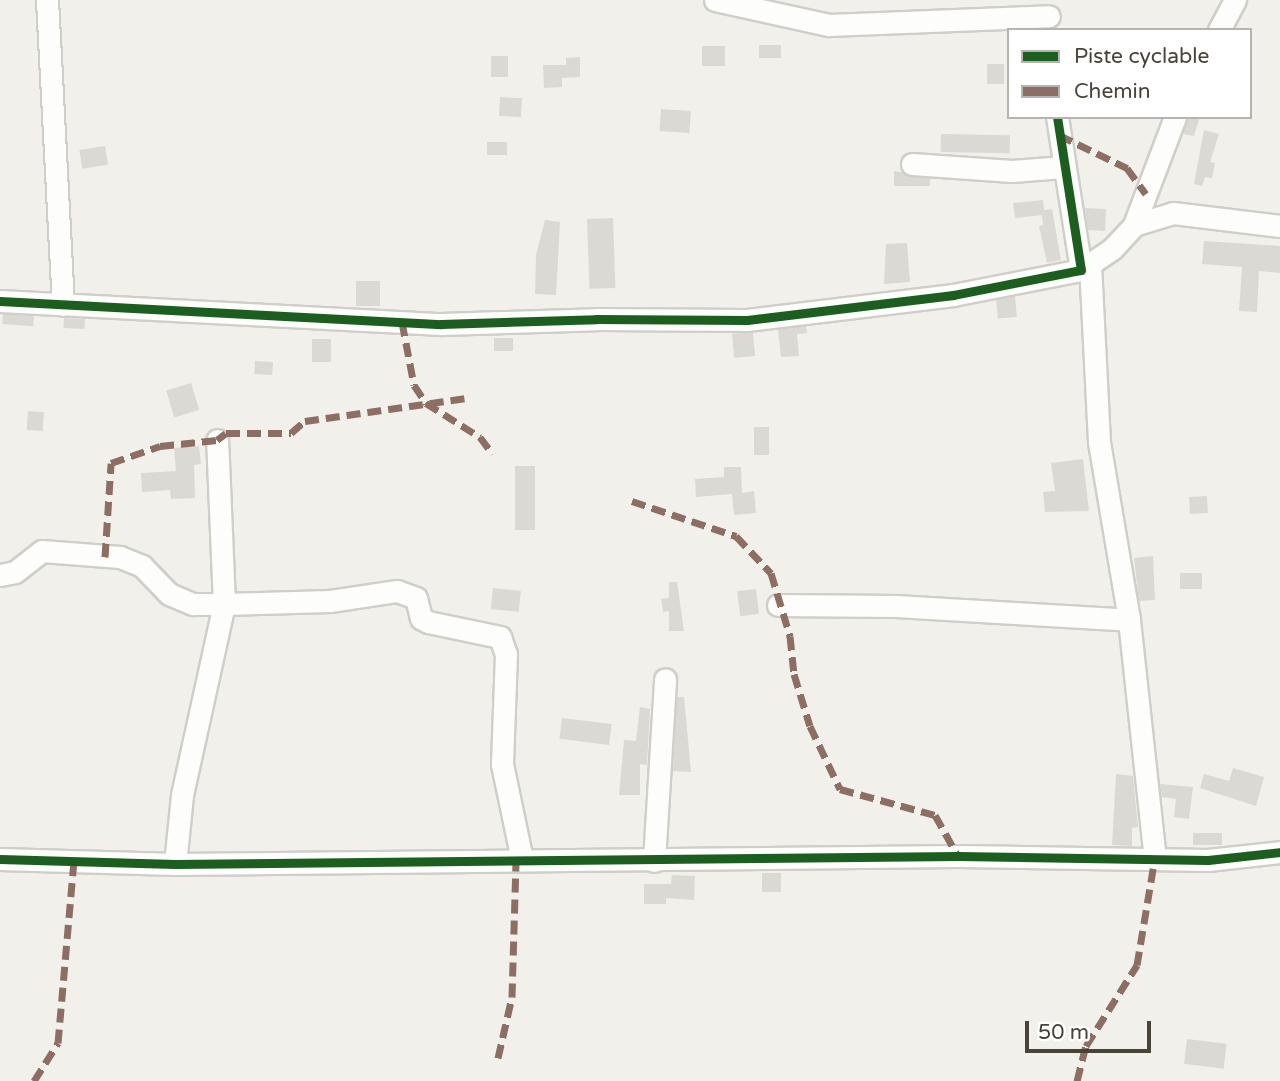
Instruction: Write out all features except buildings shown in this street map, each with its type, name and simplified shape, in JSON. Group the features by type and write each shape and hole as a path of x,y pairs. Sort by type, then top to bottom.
{"street":[{"path":"47,0 63,305"},
{"path":"715,0 829,25 1048,15"},
{"path":"1220,28 1235,0"},
{"path":"1058,119 1063,167 1085,267 1099,442 1129,620 1155,858"},
{"path":"1134,225 1174,119"},
{"path":"912,164 1012,172 1063,167"},
{"path":"0,300 441,324 747,320 953,295 1085,267 1134,225 1173,213 1280,226"},
{"path":"175,864 182,795 224,604 216,440"},
{"path":"0,575 15,572 42,551 120,557 142,566 169,594 193,604 330,601 397,591 416,598 421,618 428,622 500,637 506,654 502,764 522,860"},
{"path":"778,604 896,606 1129,620"},
{"path":"654,861 665,678"},
{"path":"0,859 175,864 522,860 1208,860 1280,852"}],"marked path":[{"path":"1059,135 1127,168 1146,194"},
{"path":"402,322 414,385 426,403 480,437 493,454"},
{"path":"105,557 111,463 160,446 217,440 226,433 291,433 305,421 466,398"},
{"path":"632,501 736,536 771,573 790,636 794,674 810,726 840,789 935,815 958,856"},
{"path":"1077,1081 1086,1046 1137,965 1155,858"},
{"path":"498,1058 512,997 516,860"},
{"path":"34,1081 58,1043 74,861"}],"cycle path":[{"path":"0,301 441,324 596,319 747,320 953,295 1081,270 1057,119"},
{"path":"0,859 175,864 958,856 1208,860 1280,852"}]}
